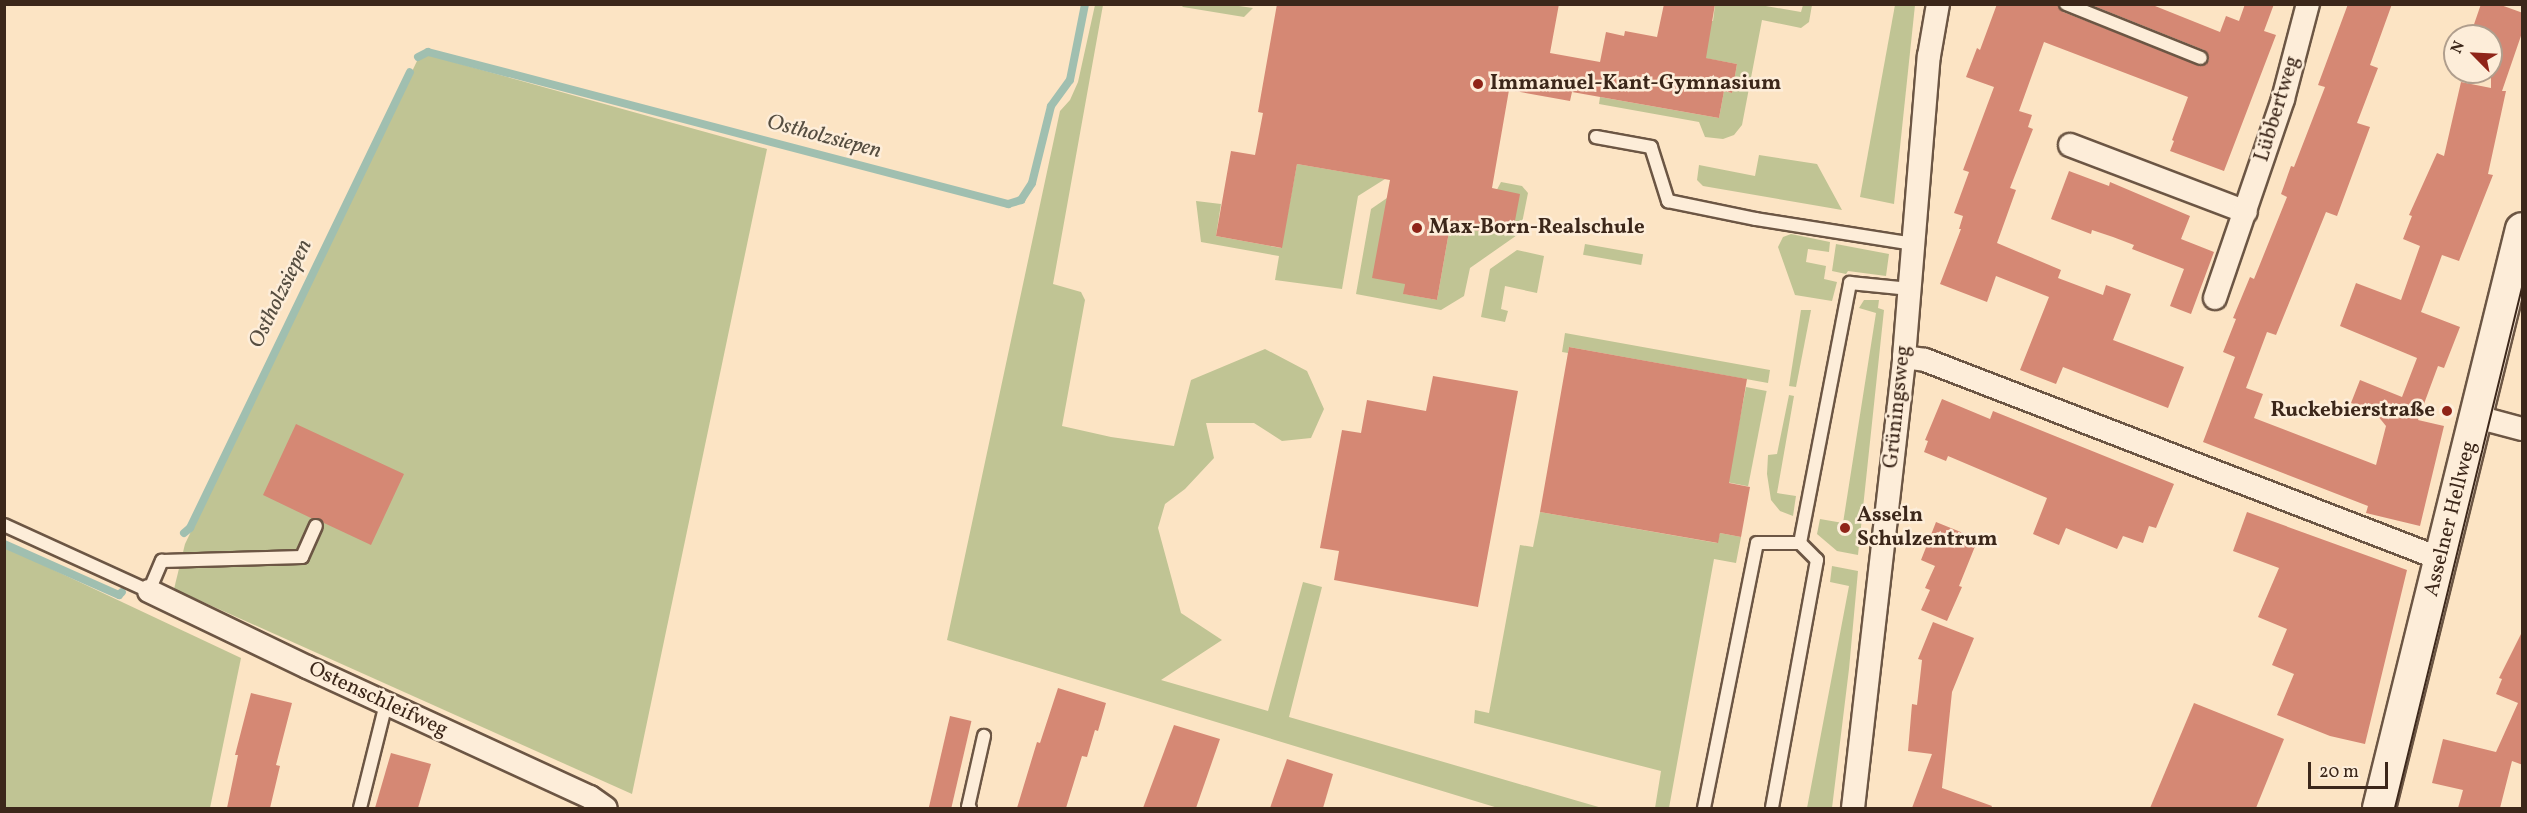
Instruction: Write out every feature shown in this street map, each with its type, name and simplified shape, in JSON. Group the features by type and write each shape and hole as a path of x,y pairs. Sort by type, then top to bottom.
{"main road":[{"name":"Asselner Hellweg","path":"2379,808 2523,229"}],"street":[{"name":"Grüningsweg","path":"1853,808 1904,357 1929,56 1938,4"},
{"name":"Lübbertweg","path":"2215,298 2283,99 2308,4"},
{"path":"2070,145 2246,212"},
{"path":"1904,357 1925,360 2441,559"},
{"path":"2477,417 2523,429"},
{"name":"Ostenschleifweg","path":"149,591 386,704 590,797 606,808"}],"lane":[{"path":"2066,4 2201,58"},
{"path":"1596,137 1651,147 1668,201 1756,219 1914,244"},
{"path":"1800,543 1850,282 1910,289"},
{"path":"4,525 149,591 162,561 302,557 316,526"},
{"path":"1704,808 1757,543 1800,543 1817,560 1772,808"},
{"path":"360,808 386,704"},
{"path":"970,808 968,807 984,736"}],"green space":[{"path":"1095,5 1103,5 1053,284 1081,292 1085,300 1062,426 1111,437 1174,446 1191,380 1265,349 1307,371 1324,409 1311,438 1282,441 1254,423 1206,423 1214,458 1185,489 1165,504 1158,528 1181,613 1222,640 1161,680 1268,711 1303,582 1322,587 1289,717 1602,808 1498,808 947,640 1060,111 1070,100 1078,82"},
{"path":"1181,5 1232,5 1253,8 1244,17"},
{"path":"1715,5 1760,5 1801,12 1803,5 1812,5 1809,22 1801,28 1762,20 1742,125 1734,135 1723,139 1705,137 1699,122 1599,104 1600,97 1719,118 1724,91 1732,93 1737,64 1699,57 1706,20 1713,21"},
{"path":"1895,5 1915,5 1894,204 1860,197"},
{"path":"428,55 767,149 632,794 174,589 185,544 417,61"},
{"path":"1759,155 1817,164 1842,210 1703,186 1697,180 1699,165 1755,176"},
{"path":"1297,164 1385,179 1358,196 1342,289 1275,280 1279,256 1201,242 1196,201 1221,204 1216,236 1281,248"},
{"path":"1501,182 1522,186 1528,193 1520,233 1470,268 1464,296 1441,310 1356,294 1371,209 1387,198 1405,284 1404,294 1437,300 1450,226 1481,220"},
{"path":"1791,234 1830,242 1829,252 1808,249 1806,262 1826,266 1824,279 1837,282 1832,301 1795,295 1778,247 1783,237"},
{"path":"1585,244 1643,254 1641,265 1583,255"},
{"path":"1836,244 1889,254 1886,276 1832,271"},
{"path":"1517,250 1544,256 1537,293 1505,286 1501,309 1508,311 1505,322 1481,317 1490,269"},
{"path":"1864,300 1879,300 1878,308 1884,310 1858,555 1837,551 1817,534 1820,519 1843,523 1876,313 1859,308"},
{"path":"1801,310 1811,310 1796,387 1789,386"},
{"path":"1565,333 1770,370 1768,383 1569,347 1568,353 1562,352"},
{"path":"1746,387 1767,391 1748,486 1727,482"},
{"path":"1789,395 1794,396 1777,493 1796,496 1793,516 1780,511 1771,500 1767,474 1768,455 1777,454"},
{"path":"1540,512 1717,543 1720,533 1741,537 1736,563 1714,559 1669,808 1655,808 1661,771 1474,723 1475,710 1489,713 1520,545 1533,547"},
{"path":"5,547 241,658 210,808 5,808"},
{"path":"1832,566 1858,571 1849,669 1832,808 1807,808 1849,586 1830,582"}],"building":[{"path":"1277,4 1559,4 1550,53 1600,62 1606,32 1624,36 1625,31 1657,37 1664,4 1715,4 1706,58 1737,64 1732,93 1724,91 1719,118 1572,92 1570,101 1509,90 1492,188 1520,194 1514,226 1481,220 1479,231 1450,226 1437,300 1403,294 1405,284 1372,278 1390,180 1297,164 1282,248 1216,236 1231,151 1255,155 1263,113 1258,112"},
{"path":"1997,4 2058,4 2063,12 2202,66 2209,60 2204,50 2089,4 2150,4 2220,32 2226,16 2239,21 2245,4 2274,4 2264,31 2276,35 2224,171 2170,151 2188,97 2044,42 2019,111 2032,115 2028,127 2033,129 2010,188 2016,190 1997,243 2061,270 2058,278 2103,295 2106,285 2131,294 2113,340 2184,367 2168,408 2063,367 2056,384 2020,370 2049,297 1996,276 1987,302 1940,284 1961,229 1959,229 1963,216 1954,213 1969,172 1963,170 1994,87 1966,77 1977,48 1980,50"},
{"path":"2348,4 2392,4 2370,65 2378,68 2357,123 2370,127 2337,216 2326,212 2276,335 2267,332 2246,388 2263,394 2254,418 2376,465 2386,426 2373,410 2351,403 2360,380 2402,397 2417,358 2340,326 2356,283 2401,300 2420,246 2403,239 2412,216 2409,215 2437,153 2444,156 2461,84 2491,88 2491,84 2503,84 2503,24 2474,24 2481,4 2498,4 2523,13 2523,30 2502,91 2506,91 2488,174 2493,175 2459,261 2442,255 2421,312 2460,327 2444,368 2438,366 2418,420 2444,426 2420,526 2366,513 2368,506 2203,442 2235,357 2223,352 2236,319 2233,318 2250,277 2254,279 2287,197 2281,194 2325,87 2318,85"},
{"path":"2069,171 2109,186 2110,182 2190,216 2181,239 2214,252 2191,314 2170,306 2184,269 2132,249 2134,245 2113,237 2092,230 2091,234 2051,219"},
{"path":"1569,347 1747,379 1729,483 1750,487 1741,537 1720,533 1718,543 1540,512"},
{"path":"1433,376 1518,391 1478,607 1334,580 1339,551 1320,548 1342,430 1361,433 1367,400 1426,411"},
{"path":"1942,399 1990,419 1993,411 2174,484 2156,528 2149,526 2143,543 2123,536 2117,549 2066,528 2059,545 2033,534 2047,498 1948,456 1946,461 1924,452 1928,441 1925,440"},
{"path":"296,424 404,474 371,545 320,519 313,519 263,495"},
{"path":"2247,512 2407,570 2365,744 2330,736 2277,715 2294,674 2272,665 2287,629 2258,617 2279,568 2233,551"},
{"path":"1936,522 1978,539 1959,586 1962,587 1947,621 1921,610 1930,590 1925,588 1935,566 1921,560"},
{"path":"1933,622 1974,638 1952,692 1942,788 1992,806 1991,808 1912,808 1932,754 1908,751 1912,704 1917,705 1922,660 1918,659"},
{"path":"2522,632 2523,765 2512,761 2500,808 2458,808 2463,790 2432,783 2443,739 2496,752 2518,703 2496,694 2502,679 2499,678"},
{"path":"1058,688 1106,703 1098,731 1095,730 1087,757 1082,756 1066,808 1017,808 1037,742 1040,743"},
{"path":"251,693 292,703 276,765 280,766 270,808 227,808 238,755 235,755"},
{"path":"2194,703 2284,739 2256,808 2150,808"},
{"path":"950,716 971,721 951,808 929,808"},
{"path":"1174,725 1220,739 1196,808 1143,808"},
{"path":"391,753 431,764 418,808 375,808"},
{"path":"1287,759 1333,774 1323,808 1270,808"}],"waterway":[{"name":"Ostholzsiepen","path":"418,57 428,52 1008,204 1021,200 1032,183 1051,106 1070,80 1085,4"},
{"name":"Ostholzsiepen","path":"184,533 190,528 410,72"},
{"name":"Ostholzsiepen","path":"4,544 119,595 122,592"}],"tram line":[{"path":"2395,808 2522,288"}],"place":[{"name":"Immanuel-Kant-Gymnasium","path":"1478,84"},
{"name":"Max-Born-Realschule","path":"1417,228"},
{"name":"Ruckebierstraße","path":"2447,411"},
{"name":"Asseln Schulzentrum","path":"1845,528"}]}
